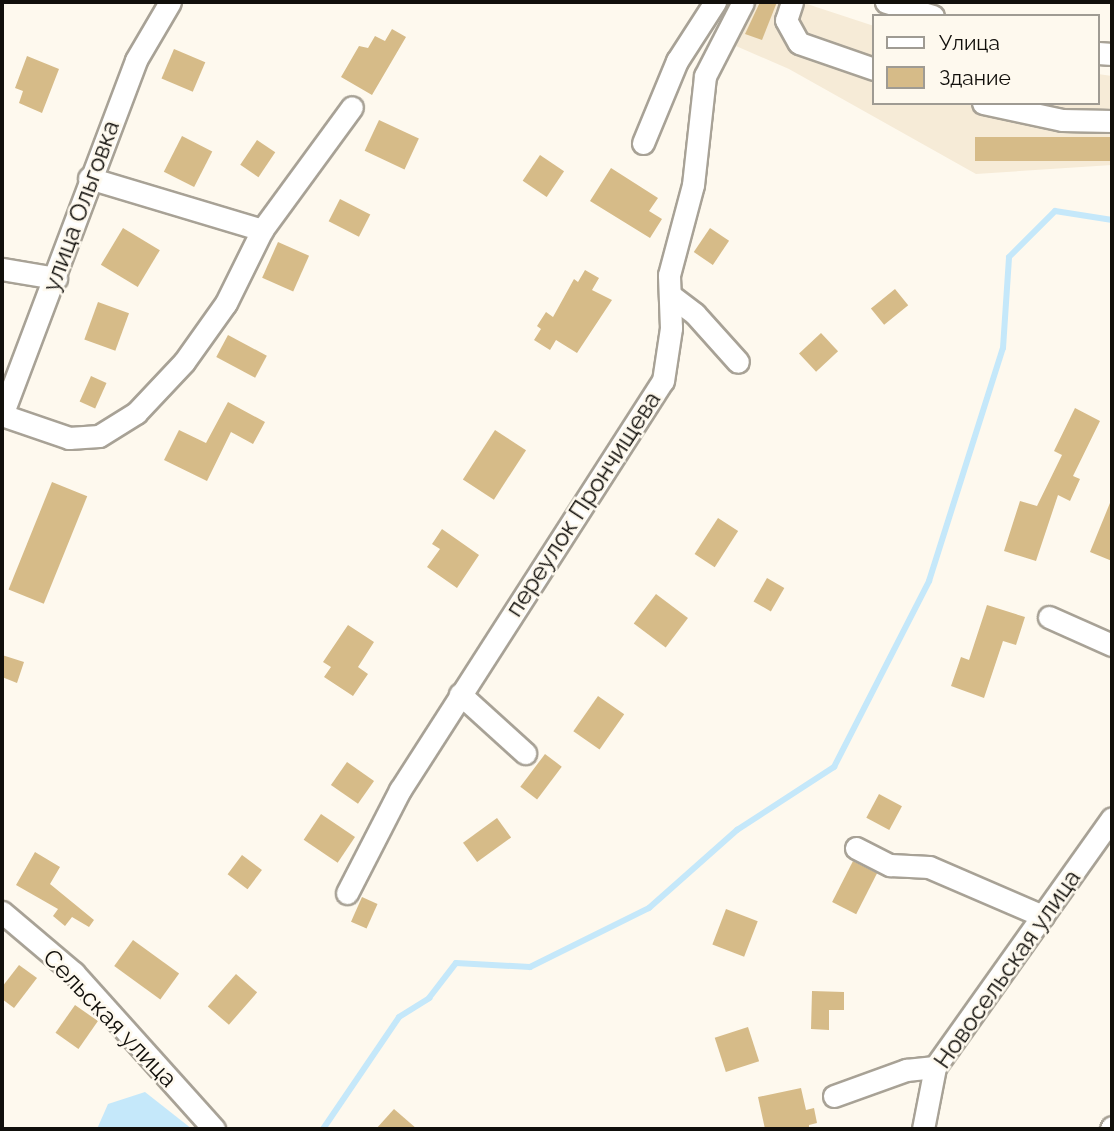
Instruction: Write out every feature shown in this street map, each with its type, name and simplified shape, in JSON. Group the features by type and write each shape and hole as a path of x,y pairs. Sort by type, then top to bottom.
{"street":[{"name":"улица Ольговка","path":"2,415 56,278 89,177 136,60 170,2"},
{"path":"643,143 677,61 715,2"},
{"name":"переулок Прончищева","path":"347,893 400,790 663,381 671,328 669,275 693,185 705,76 743,2"},
{"path":"792,2 786,20 799,43 872,68"},
{"path":"886,2 926,14"},
{"path":"991,105 1062,120 1112,121"},
{"path":"2,415 69,438 99,436 136,413 184,362 226,303 262,230 352,107"},
{"path":"89,177 262,230"},
{"path":"2,269 56,278"},
{"path":"670,296 695,314 738,362"},
{"path":"1049,617 1112,645"},
{"path":"460,694 526,753"},
{"name":"Новосельская улица","path":"923,1129 935,1067 1112,818"},
{"path":"856,848 890,864 929,867 1042,916"},
{"name":"Сельская улица","path":"2,912 74,973 214,1129"},
{"path":"834,1096 906,1070 935,1067"}],"shaded area":[{"path":"755,2 801,2 872,25 872,105 1100,105 1100,74 1112,76 1112,165 976,174 789,69 736,46"}],"water":[{"path":"145,1092 192,1129 97,1129 108,1104"}],"building":[{"path":"760,2 777,2 762,40 745,34"},
{"path":"392,29 406,37 372,95 341,77 359,46 368,48 375,36 385,41"},
{"path":"174,49 205,62 193,92 161,78"},
{"path":"27,56 59,69 42,113 19,103 23,91 15,88"},
{"path":"379,120 419,139 405,169 365,151"},
{"path":"182,136 212,151 194,187 164,172"},
{"path":"975,137 1112,137 1112,161 975,161"},
{"path":"257,140 275,152 258,177 240,165"},
{"path":"540,155 564,171 547,197 523,181"},
{"path":"611,168 658,198 649,211 662,219 650,238 590,201"},
{"path":"340,199 370,214 359,237 329,221"},
{"path":"123,228 160,250 138,287 101,265"},
{"path":"710,228 729,241 713,265 694,252"},
{"path":"278,242 309,256 293,291 262,278"},
{"path":"585,270 599,278 592,290 612,300 577,353 556,340 550,350 534,340 541,329 537,326 546,312 553,317 574,279 578,282"},
{"path":"895,289 908,305 884,325 871,309"},
{"path":"98,302 129,313 115,351 84,340"},
{"path":"821,333 838,351 816,372 799,353"},
{"path":"228,335 267,356 255,378 216,357"},
{"path":"91,376 107,383 95,408 80,402"},
{"path":"228,402 265,422 253,444 231,432 207,481 164,460 179,430 206,443"},
{"path":"1075,408 1100,421 1073,476 1080,479 1070,501 1058,495 1036,561 1004,551 1020,501 1037,506 1062,455 1054,451"},
{"path":"495,430 526,450 494,500 463,479"},
{"path":"52,482 87,496 44,604 9,590"},
{"path":"1112,498 1112,561 1090,552"},
{"path":"718,518 738,531 715,567 695,554"},
{"path":"442,529 479,555 457,588 427,567 440,549 432,544"},
{"path":"767,578 784,588 771,611 754,601"},
{"path":"656,594 688,618 666,648 634,624"},
{"path":"987,605 1025,617 1016,645 1003,641 984,698 951,686 961,657 969,660"},
{"path":"348,625 374,642 358,667 368,674 353,696 324,677 331,667 323,662"},
{"path":"2,655 24,662 17,683 2,677"},
{"path":"598,696 624,714 600,750 573,731"},
{"path":"545,754 562,767 537,799 520,787"},
{"path":"347,762 374,781 358,804 331,785"},
{"path":"879,794 902,806 889,830 866,818"},
{"path":"321,814 355,837 338,863 304,840"},
{"path":"497,818 511,837 477,862 463,843"},
{"path":"35,852 60,867 50,884 94,920 89,927 72,917 65,926 53,916 58,909 16,885"},
{"path":"242,855 262,870 248,889 228,874"},
{"path":"853,861 877,873 856,914 832,902"},
{"path":"362,897 378,904 367,929 351,922"},
{"path":"726,909 758,921 744,957 712,944"},
{"path":"133,940 179,974 160,999 114,966"},
{"path":"19,965 37,978 14,1008 2,999 2,987"},
{"path":"236,974 257,992 229,1025 208,1006"},
{"path":"812,991 844,992 844,1010 829,1010 829,1030 811,1029"},
{"path":"75,1005 98,1021 78,1049 55,1033"},
{"path":"748,1027 759,1061 726,1072 715,1038"},
{"path":"801,1088 806,1110 814,1108 817,1123 809,1125 809,1129 765,1129 758,1097"},
{"path":"394,1109 417,1129 376,1129"}],"waterway":[{"path":"323,1129 399,1017 429,998 456,963 530,967 649,908 737,830 834,767 929,581 1003,348 1009,257 1055,211 1112,220"}]}
